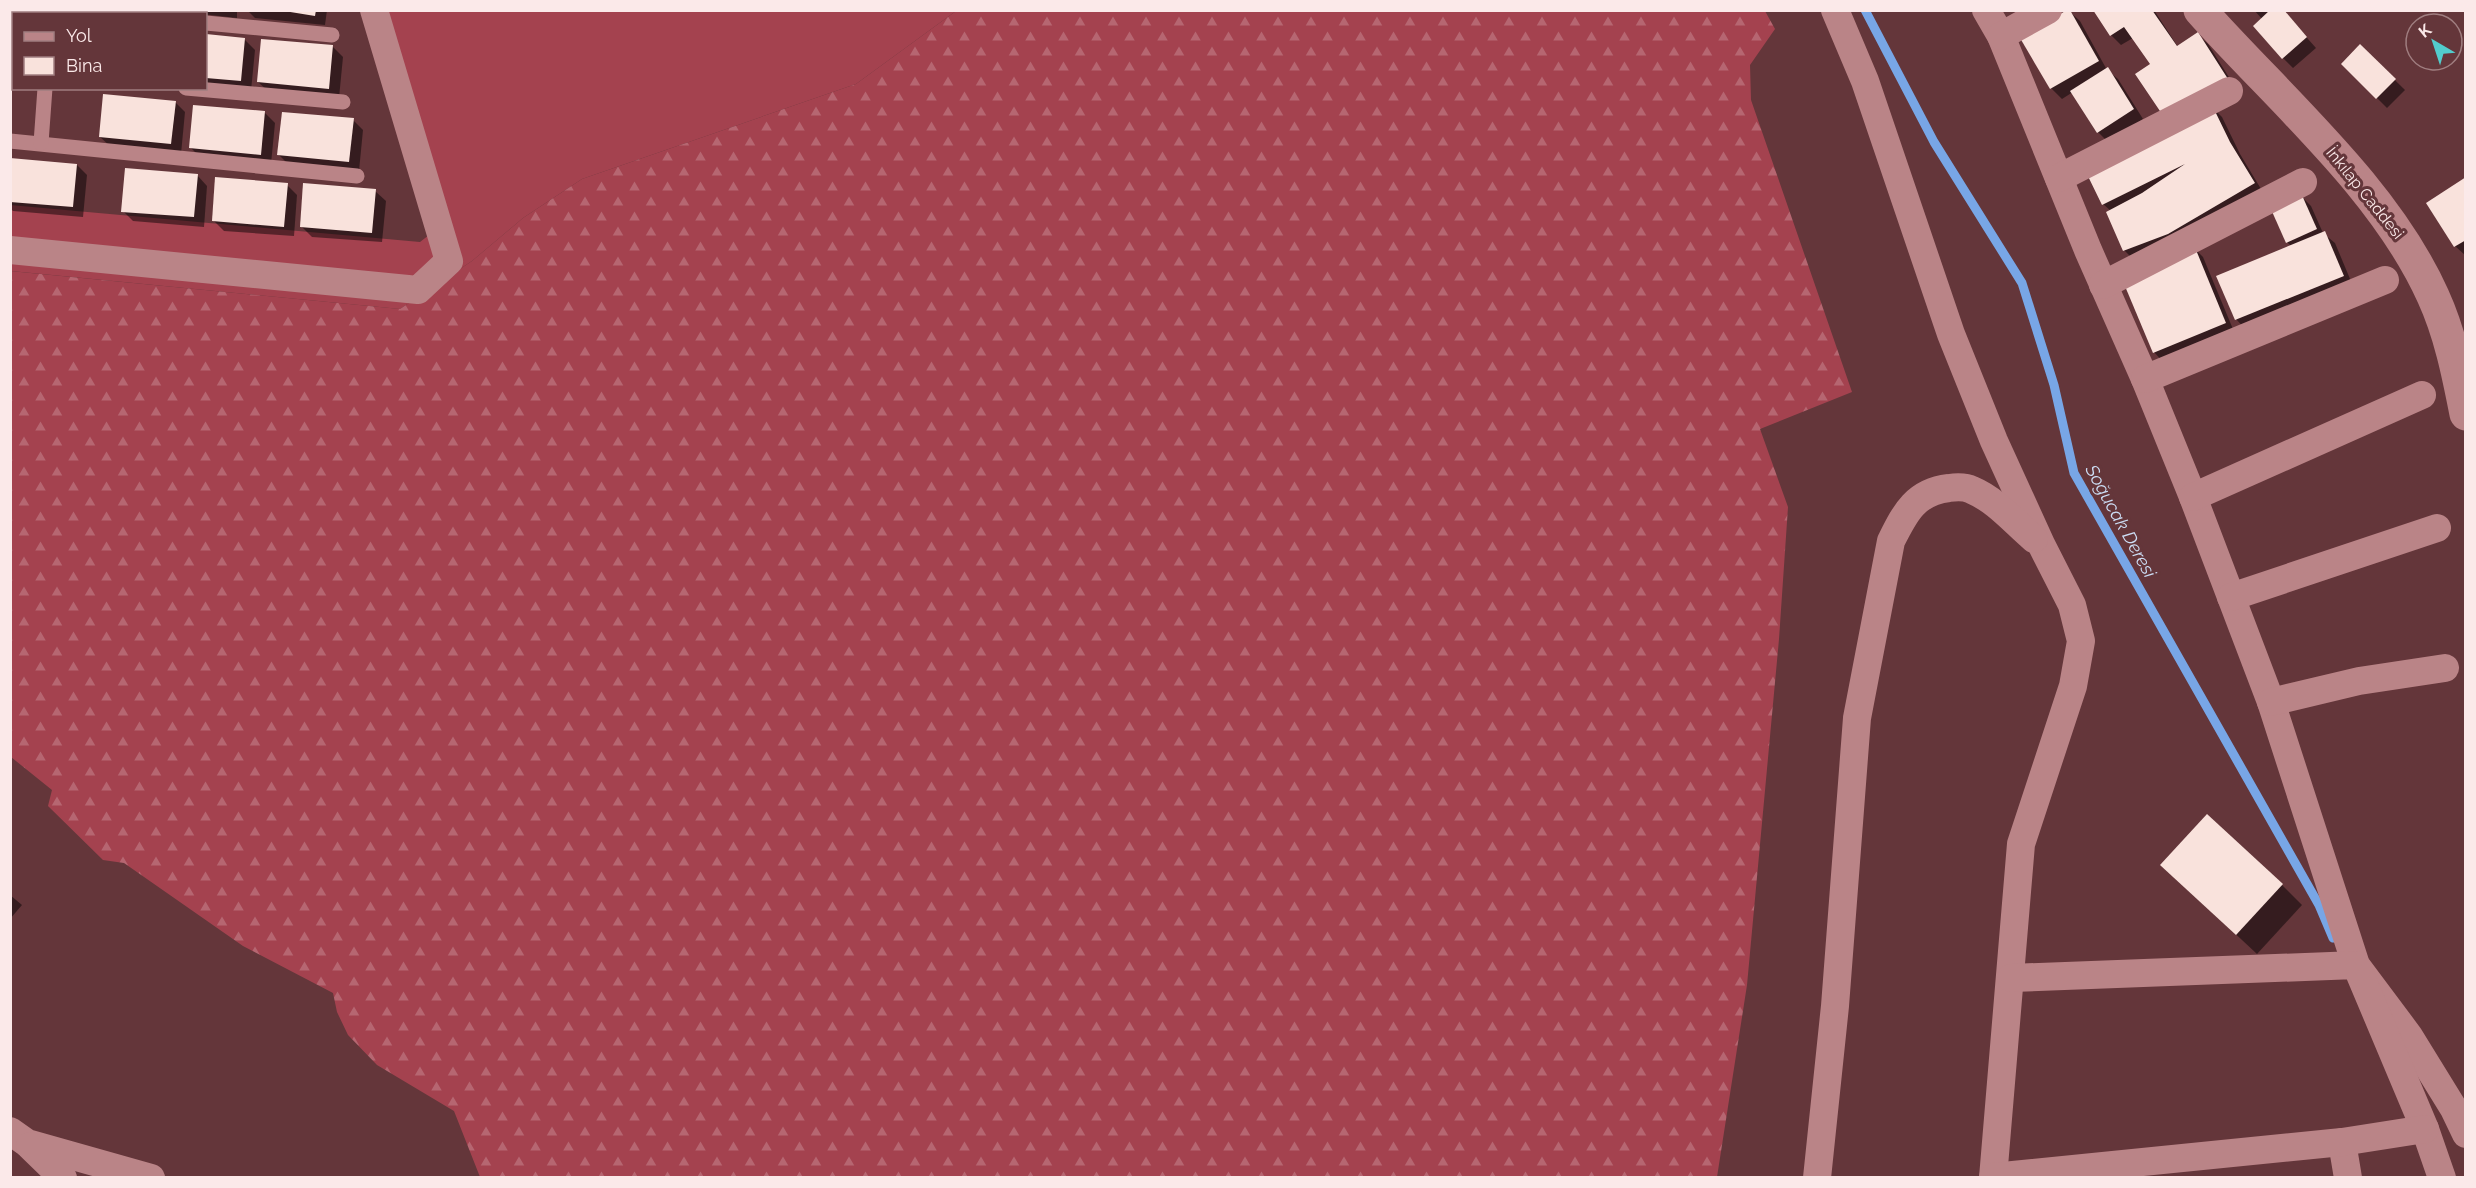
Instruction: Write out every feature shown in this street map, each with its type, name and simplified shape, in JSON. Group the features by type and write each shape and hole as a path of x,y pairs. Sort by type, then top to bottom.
{"street":[{"path":"10,250 418,290 448,261 374,10"},
{"path":"1835,10 1865,81 1951,334 1994,441 2041,544 2072,604 2081,641 2073,686 2021,844 1993,1177 2342,1142 2425,1129"},
{"path":"1986,10 2001,36 2193,497 2271,702 2356,965 2425,1129 2442,1178"},
{"path":"2001,36 2048,10"},
{"name":"İnkılap Caddesi","path":"2200,10 2314,131 2401,237 2433,296 2445,328 2454,354 2466,414"},
{"path":"2059,178 2229,91"},
{"path":"2103,285 2303,182"},
{"path":"2145,379 2385,280"},
{"path":"2193,497 2422,395"},
{"path":"1817,1178 1835,1006 1857,718 1891,541 1902,517 1916,500 1935,490 1955,488 1970,489 1988,499 2041,544"},
{"path":"2231,597 2437,528"},
{"path":"2271,702 2359,681 2445,668"},
{"path":"2011,978 2356,965"},
{"path":"2356,965 2409,1036 2454,1109 2466,1134"},
{"path":"19,1137 63,1178"},
{"path":"19,1137 151,1178"},
{"path":"2342,1142 2348,1178"}],"lane":[{"path":"73,10 88,12"},
{"path":"207,23 332,35"},
{"path":"41,143 45,90"},
{"path":"207,90 343,102"},
{"path":"10,141 357,176"}],"green space":[{"path":"385,11 956,11 856,84 582,179 523,218 472,261 400,309 11,271 10,205 420,242 447,221"},
{"path":"956,11 1765,11 1775,29 1750,65 1751,100 1852,392 1760,429 1788,507 1779,639 1747,985 1717,1177 480,1177 454,1111 377,1065 348,1035 337,1012 333,993 243,946 124,863 103,860 48,806 52,790 11,757 10,271 400,309 472,261 523,218 582,179 856,84"}],"building":[{"path":"278,10 316,10 315,16"},
{"path":"2070,10 2099,61 2050,89 2020,38"},
{"path":"2093,10 2152,10 2177,46 2198,32 2228,79 2164,117 2135,74 2150,64 2124,27 2110,36"},
{"path":"2270,10 2284,10 2307,37 2282,59 2253,26"},
{"path":"207,34 245,38 241,81 207,78"},
{"path":"261,39 333,45 329,89 257,82"},
{"path":"2360,44 2396,79 2376,99 2341,64"},
{"path":"2108,67 2134,109 2097,133 2070,91"},
{"path":"103,94 176,101 171,144 99,137"},
{"path":"193,105 265,111 261,155 189,148"},
{"path":"2212,105 2230,142 2255,183 2168,234 2123,251 2106,212 2142,193 2185,164 2102,205 2084,168"},
{"path":"282,112 354,118 349,162 277,155"},
{"path":"10,158 77,164 73,207 10,202"},
{"path":"125,168 198,174 194,217 121,212"},
{"path":"215,177 288,183 284,227 212,221"},
{"path":"2466,177 2466,240 2454,247 2426,203"},
{"path":"303,183 376,189 372,233 300,227"},
{"path":"2301,193 2317,229 2286,243 2270,207"},
{"path":"2325,231 2344,276 2235,320 2216,276"},
{"path":"2194,245 2226,323 2153,353 2122,279"},
{"path":"2207,814 2283,884 2236,935 2160,865"}],"waterway":[{"name":"Soğucak Deresi","path":"1865,10 1934,142 2022,283 2054,385 2074,473 2319,905 2333,938"}]}
